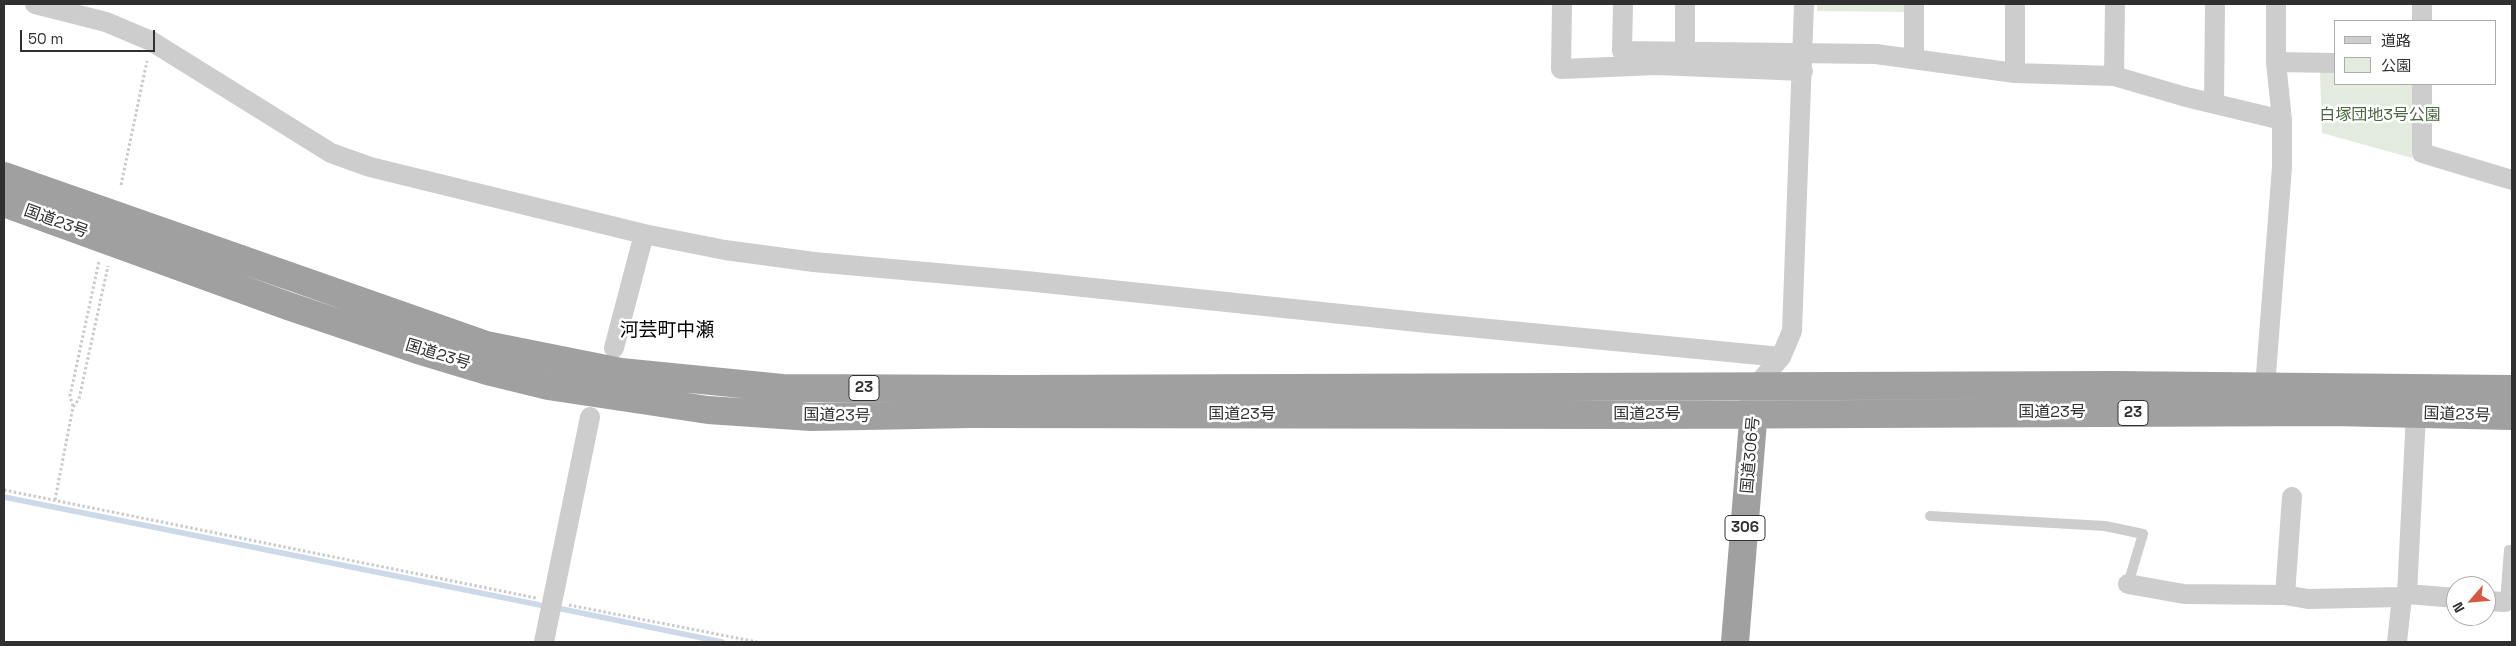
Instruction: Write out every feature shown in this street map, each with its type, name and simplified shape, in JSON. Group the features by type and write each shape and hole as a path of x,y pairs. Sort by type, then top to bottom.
{"highway":[{"name":"国道23号","path":"4,176 486,345 621,372 791,388 1756,386 2512,389"},
{"name":"国道23号","path":"4,203 288,306 473,366 548,386 708,410 811,417 970,414 2332,412 2512,416"},
{"name":"国道306号","path":"1735,642 1756,386"}],"street":[{"path":"35,4 106,22 151,41 331,153 370,167 644,234 725,250 814,262 1026,281 1427,323 1781,357"},
{"path":"1562,4 1561,69 1657,65 1803,71"},
{"path":"1623,4 1622,51 1804,51 1914,57 2015,72 2114,76 2214,104 2282,120"},
{"path":"1685,51 1686,4"},
{"path":"1756,386 1781,357 1792,332 1804,51 1804,4"},
{"path":"1914,4 1914,57"},
{"path":"2015,4 2015,72"},
{"path":"2114,76 2115,4"},
{"path":"2214,4 2214,104"},
{"path":"2265,387 2282,167 2282,120 2276,62 2276,4"},
{"path":"2422,4 2422,20"},
{"path":"2276,62 2334,63"},
{"path":"2422,85 2422,153 2512,180"},
{"path":"614,348 644,234"},
{"path":"2398,642 2404,595 2416,414"},
{"path":"544,642 590,417"},
{"path":"2285,595 2292,497"},
{"path":"2128,584 2184,594 2285,595 2308,599 2404,595 2446,597"}],"lane":[{"path":"1930,516 2105,526 2143,534 2128,584"},
{"path":"2496,602 2510,550 2512,550"}],"path":[{"path":"121,185 151,41"},
{"path":"73,407 70,396 101,254"},
{"path":"55,500 73,407 79,399 108,266"},
{"path":"4,490 757,642"}],"green space":[{"path":"1817,4 1906,4 1906,12 1817,11"},
{"name":"白塚団地3号公園","path":"2320,72 2334,72 2334,85 2415,85 2412,158 2322,133"}],"waterway":[{"path":"4,497 540,605"},
{"path":"562,609 722,642"}],"district":[{"name":"河芸町中瀬","path":"667,331"}]}
